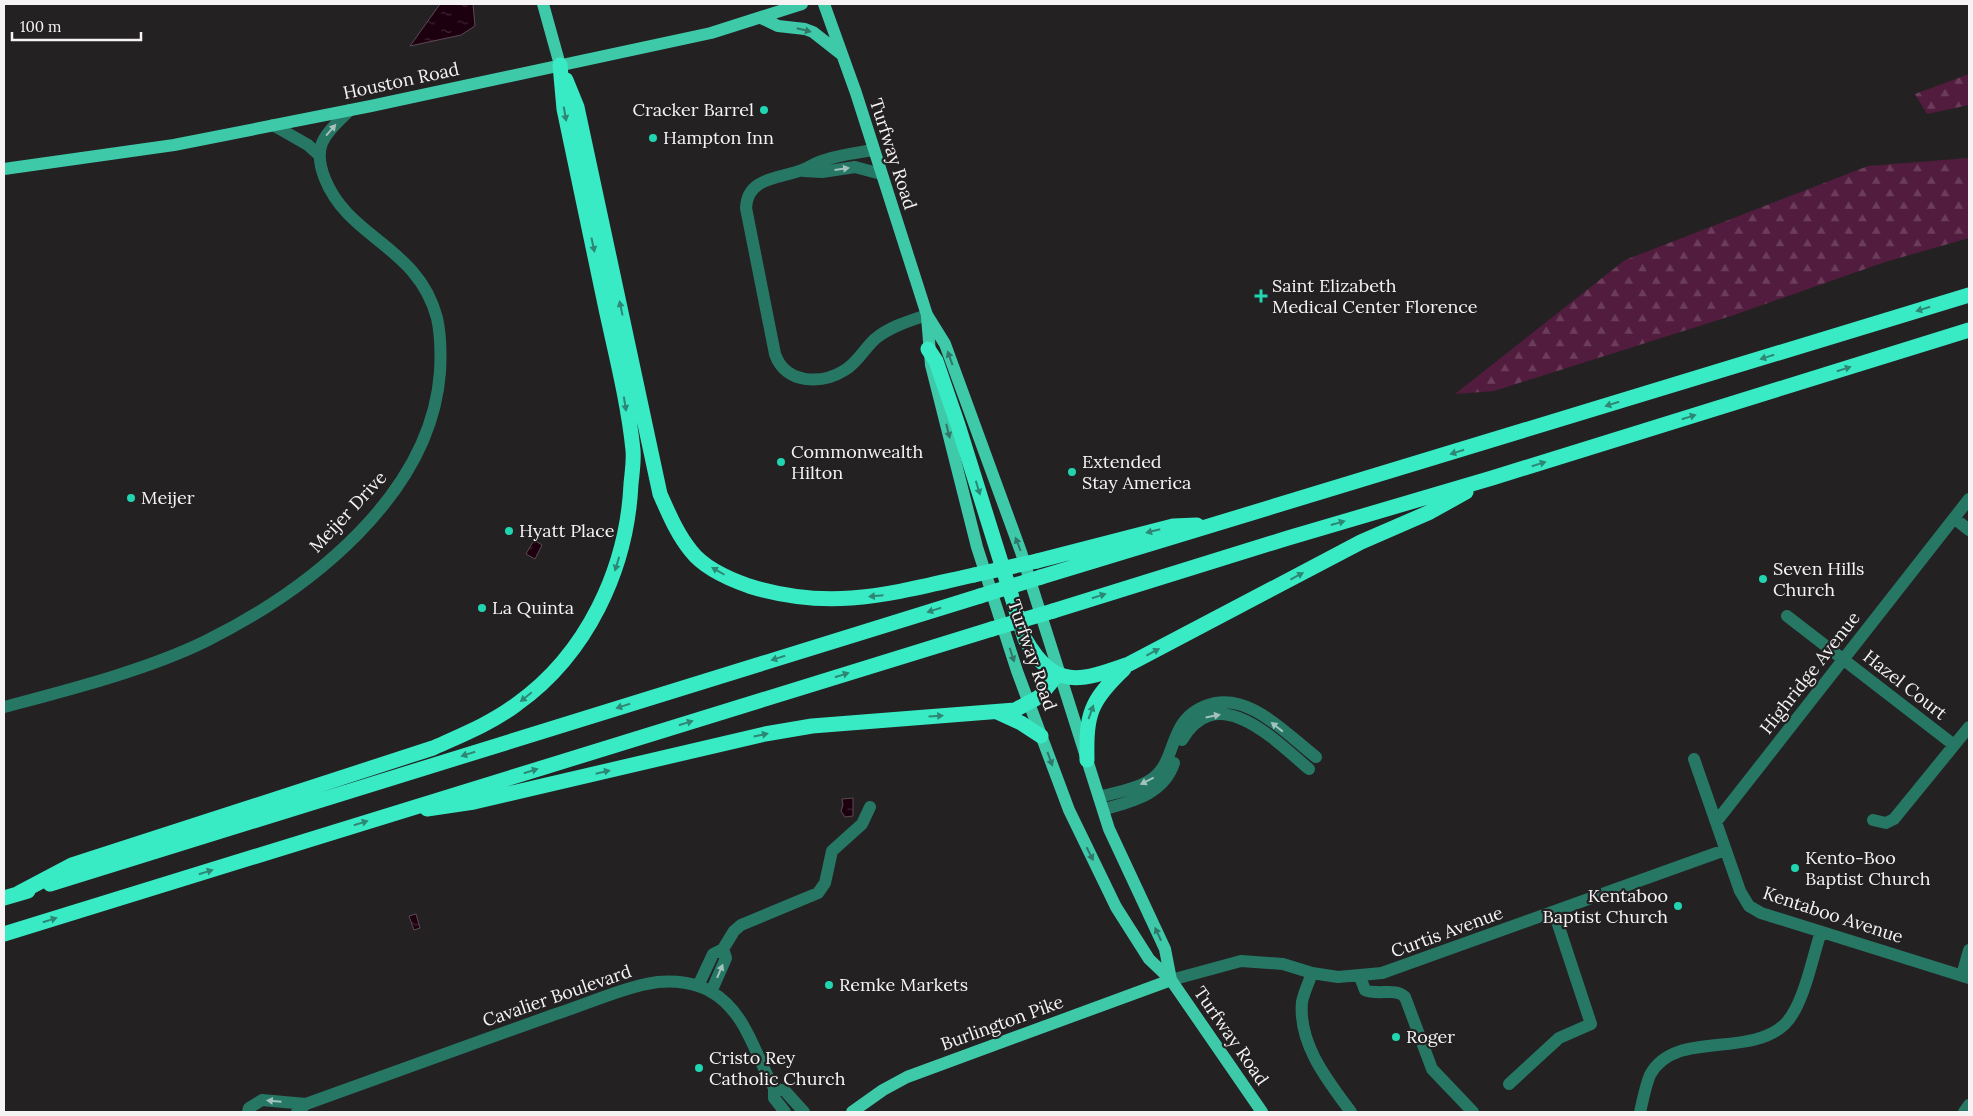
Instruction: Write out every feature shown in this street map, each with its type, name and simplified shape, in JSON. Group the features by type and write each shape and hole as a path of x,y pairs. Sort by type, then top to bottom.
{"highway":[{"path":"560,65 577,107 660,494 674,527 692,553 715,571 738,582 768,592 833,600 885,595 1037,561 1173,526 1219,524"},
{"path":"20,894 72,864 386,764 452,740 517,705 544,682 578,643 597,610 614,574 625,537 633,451 622,380 564,109 560,65"},
{"path":"4,898 1041,577 1969,295"},
{"path":"4,934 401,810 1288,538 1492,478 1969,330"},
{"path":"928,349 936,361 958,425 1025,639 1034,654 1058,674 1069,678 1089,678 1129,664 1361,542 1430,512 1492,478"},
{"path":"1087,760 1086,732 1090,711 1111,681 1129,664"},
{"path":"401,810 450,807 765,734 812,726 1015,710 1030,704 1039,697 1058,674"},
{"path":"996,712 1021,723 1042,736"}],"main road":[{"path":"543,4 560,65"},
{"name":"Houston Road","path":"4,169 174,145 273,126 711,33 802,4"},
{"name":"Turfway Road","path":"824,4 927,315 945,344 1021,552 1058,674 1099,797 1105,809 1110,829 1165,949 1171,980"},
{"path":"761,18 778,26 805,29 813,32 842,54"},
{"name":"Turfway Road","path":"927,315 928,349 977,547 1030,704 1069,810 1116,907 1149,958 1171,980 1262,1112"},
{"name":"Burlington Pike","path":"852,1112 883,1090 907,1077 1171,980"}],"street":[{"path":"273,126 308,146 318,154 329,132 350,110"},
{"path":"801,171 820,161 873,150"},
{"name":"Meijer Drive","path":"4,707 175,655 265,609 324,565 350,541 385,503 410,467 424,438 436,400 441,357 437,319 427,292 412,270 396,253 346,212 336,200 326,180 318,154"},
{"path":"881,174 855,167 822,172 801,171 769,178 759,183 746,200 747,216 779,364 793,376 803,379 814,380 834,376 847,369 875,340 890,330 927,315"},
{"name":"Highridge Avenue","path":"1716,822 1969,499"},
{"path":"1954,518 1969,530"},
{"name":"Hazel Court","path":"1787,616 1954,745"},
{"path":"1099,797 1144,784 1154,778 1165,765 1184,721 1202,707 1216,702 1230,701 1256,710 1316,757"},
{"path":"1105,809 1137,800 1163,784 1172,769 1188,729 1208,717 1217,715 1240,716 1253,723 1309,769"},
{"path":"1873,820 1886,824 1894,819 1969,728"},
{"name":"Kentaboo Avenue","path":"1694,759 1740,891 1749,906 1761,913 1965,977"},
{"path":"698,986 714,954 723,949 734,931 741,925 818,893 825,883 832,851 862,824 870,807"},
{"name":"Curtis Avenue","path":"1171,980 1241,961 1283,964 1312,973 1338,977 1360,976 1400,968 1725,850"},
{"path":"1509,1084 1559,1038 1591,1024 1554,912"},
{"path":"1640,1112 1650,1075 1666,1057 1685,1050 1751,1042 1764,1038 1785,1024 1794,1013 1821,932"},
{"path":"711,992 726,958 723,949"},
{"path":"1965,977 1969,950"},
{"path":"1312,973 1302,1001 1304,1027 1316,1062 1351,1112"},
{"path":"1360,976 1365,990 1371,993 1400,992 1406,997 1432,1069 1473,1112"},
{"name":"Cavalier Boulevard","path":"248,1112 249,1108 262,1100 302,1108 643,985 673,982 698,986 711,992 727,1004 740,1019 774,1088 774,1098 785,1112"},
{"path":"774,1088 785,1091 804,1112"},
{"path":"1964,1112 1969,1105"}],"green space":[{"path":"1969,74 1969,105 1927,114 1915,94"},
{"path":"1969,158 1969,238 1885,262 1734,315 1494,391 1455,394 1625,260 1868,166"}],"water":[{"path":"440,4 473,4 475,26 461,35 410,46"},
{"path":"534,540 542,545 535,559 526,554"},
{"path":"853,798 853,816 845,817 841,811 842,799"},
{"path":"416,914 420,928 414,930 409,916"}],"place":[{"name":"Cracker Barrel","path":"764,110"},
{"name":"Hampton Inn","path":"653,138"},
{"name":"Saint Elizabeth Medical Center Florence","path":"1261,296"},
{"name":"Commonwealth Hilton","path":"781,462"},
{"name":"Extended Stay America","path":"1072,472"},
{"name":"Meijer","path":"131,498"},
{"name":"Hyatt Place","path":"509,531"},
{"name":"Seven Hills Church","path":"1763,579"},
{"name":"La Quinta","path":"482,608"},
{"name":"Kento-Boo Baptist Church","path":"1795,868"},
{"name":"Kentaboo Baptist Church","path":"1678,906"},
{"name":"Remke Markets","path":"829,985"},
{"name":"Roger","path":"1396,1037"},
{"name":"Cristo Rey Catholic Church","path":"699,1068"}]}
